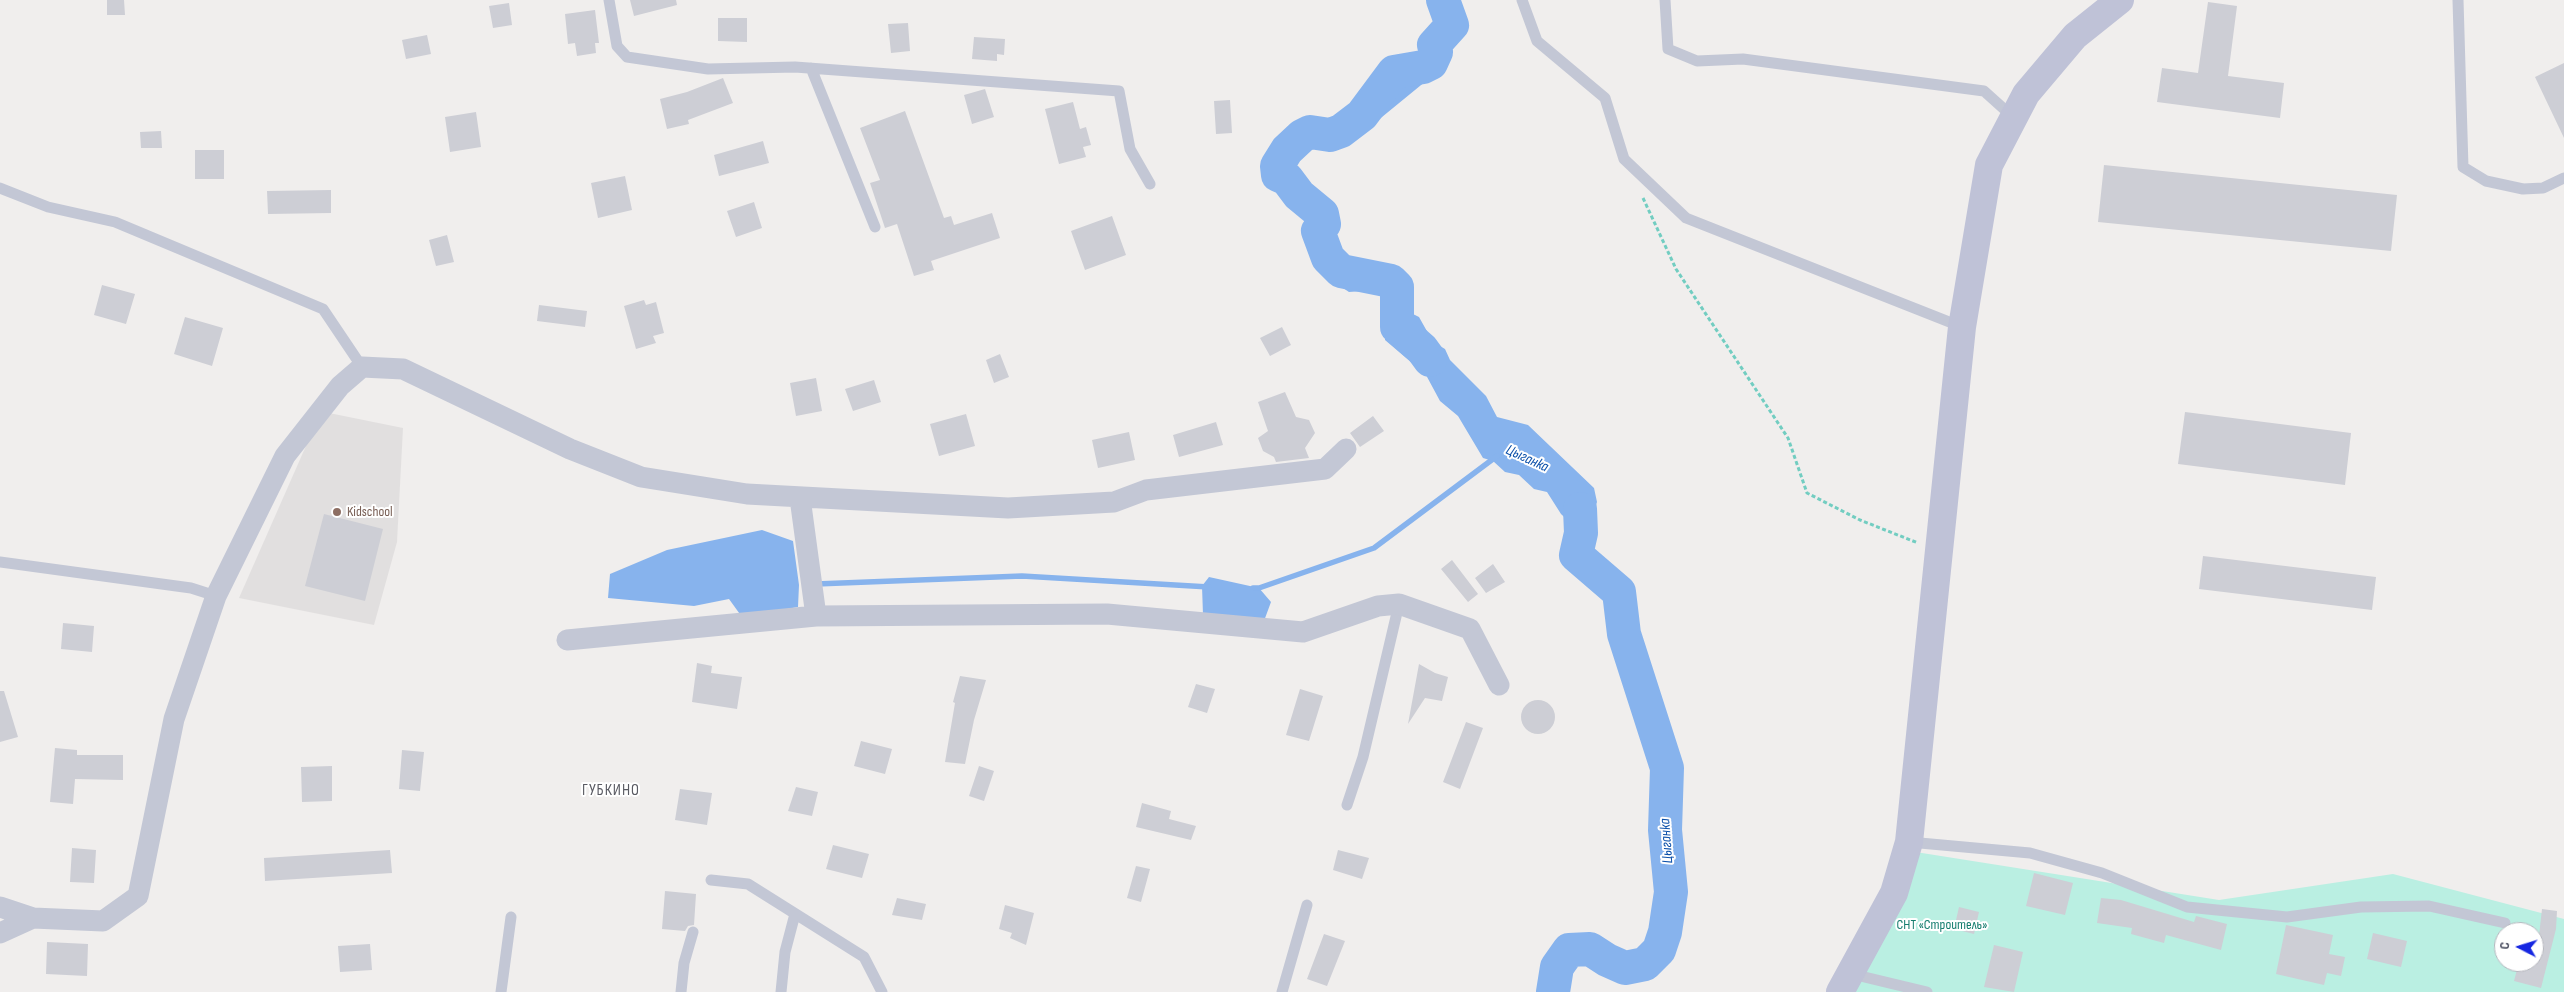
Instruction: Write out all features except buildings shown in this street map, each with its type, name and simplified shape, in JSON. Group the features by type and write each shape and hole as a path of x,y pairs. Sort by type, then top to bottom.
{"street":[{"path":"1846,983 1894,892 1908,842 1941,551 1962,327 1989,165 2026,94 2075,36 2120,0"},
{"path":"0,907 33,918 103,921 138,896 174,719 216,596 285,456 340,386 362,367 403,368 570,449 641,477 747,494 1008,508 1114,502 1146,490 1325,469 1346,449"},
{"path":"800,498 816,616"},
{"path":"567,640 816,616 1107,614 1303,632 1378,606 1399,604 1470,629 1499,685"},
{"path":"0,933 33,918"}],"lane":[{"path":"609,0 617,46 627,57 708,69 811,68 1119,92 1130,149 1150,184"},
{"path":"1522,0 1537,41 1605,98 1624,159 1686,218 1962,327"},
{"path":"1665,0 1668,49 1697,61 1743,59 1984,91 2014,118"},
{"path":"2458,0 2464,166 2486,181 2523,189 2543,188 2564,178"},
{"path":"811,68 875,227"},
{"path":"0,188 48,207 115,222 323,309 362,367"},
{"path":"0,562 191,588 216,596"},
{"path":"1347,805 1363,757 1399,604"},
{"path":"1908,842 2030,853 2102,873 2187,907 2287,917 2361,907 2429,906 2505,922"},
{"path":"711,880 748,884 864,957 882,992"},
{"path":"1282,992 1306,905"},
{"path":"781,992 785,952 795,914"},
{"path":"501,992 511,917"},
{"path":"681,992 684,964 693,932"},
{"path":"1846,983 1927,992"}],"path":[{"path":"1640,193 1676,270 1788,438 1807,493 1860,520 1941,551"}],"shaded area":[{"name":"Kidschool","path":"329,413 403,428 397,542 374,625 239,598 309,439"}],"green space":[{"name":"СНТ «Строитель»","path":"1903,850 2219,900 2393,874 2564,919 2564,992 1831,992"}],"water":[{"path":"1436,52 1444,55 1439,68 1426,81 1360,135 1344,139 1341,131 1343,127 1384,75 1395,67 1420,55"},
{"path":"1343,251 1368,270 1368,286 1363,291 1349,292 1340,286 1322,261 1337,252"},
{"path":"1413,314 1419,317 1433,342 1445,349 1450,360 1486,396 1497,417 1528,425 1594,488 1597,502 1582,551 1576,555 1572,550 1578,530 1561,514 1547,492 1534,489 1519,475 1505,472 1493,461 1483,458 1458,416 1440,401 1426,375 1385,340 1385,334"},
{"path":"762,530 793,541 799,585 798,607 742,617 729,599 694,606 608,598 610,574 667,550"},
{"path":"1209,577 1259,588 1271,602 1264,621 1203,615 1202,586"}],"waterway":[{"name":"Цыганка","path":"1430,360 1422,349 1397,327 1397,287 1391,281 1341,271 1328,258 1318,231 1324,224 1322,214 1299,195 1287,179 1278,175 1277,166 1287,150 1302,136 1310,132 1330,135 1341,131 1362,115 1394,72 1423,67 1431,63 1436,52 1434,45 1452,25 1443,0"},
{"path":"1253,588 1259,588 1374,548 1497,456"},
{"name":"Цыганка","path":"1553,992 1557,967 1569,950 1590,949 1607,960 1625,968 1645,964 1659,950 1665,932 1671,892 1665,830 1667,768 1624,634 1619,592 1576,555 1581,533 1580,509"},
{"path":"816,584 1022,576 1209,587"}],"place":[{"name":"Kidschool","path":"337,512"}],"district":[{"name":"ГУБКИНО","path":"611,791"}]}
